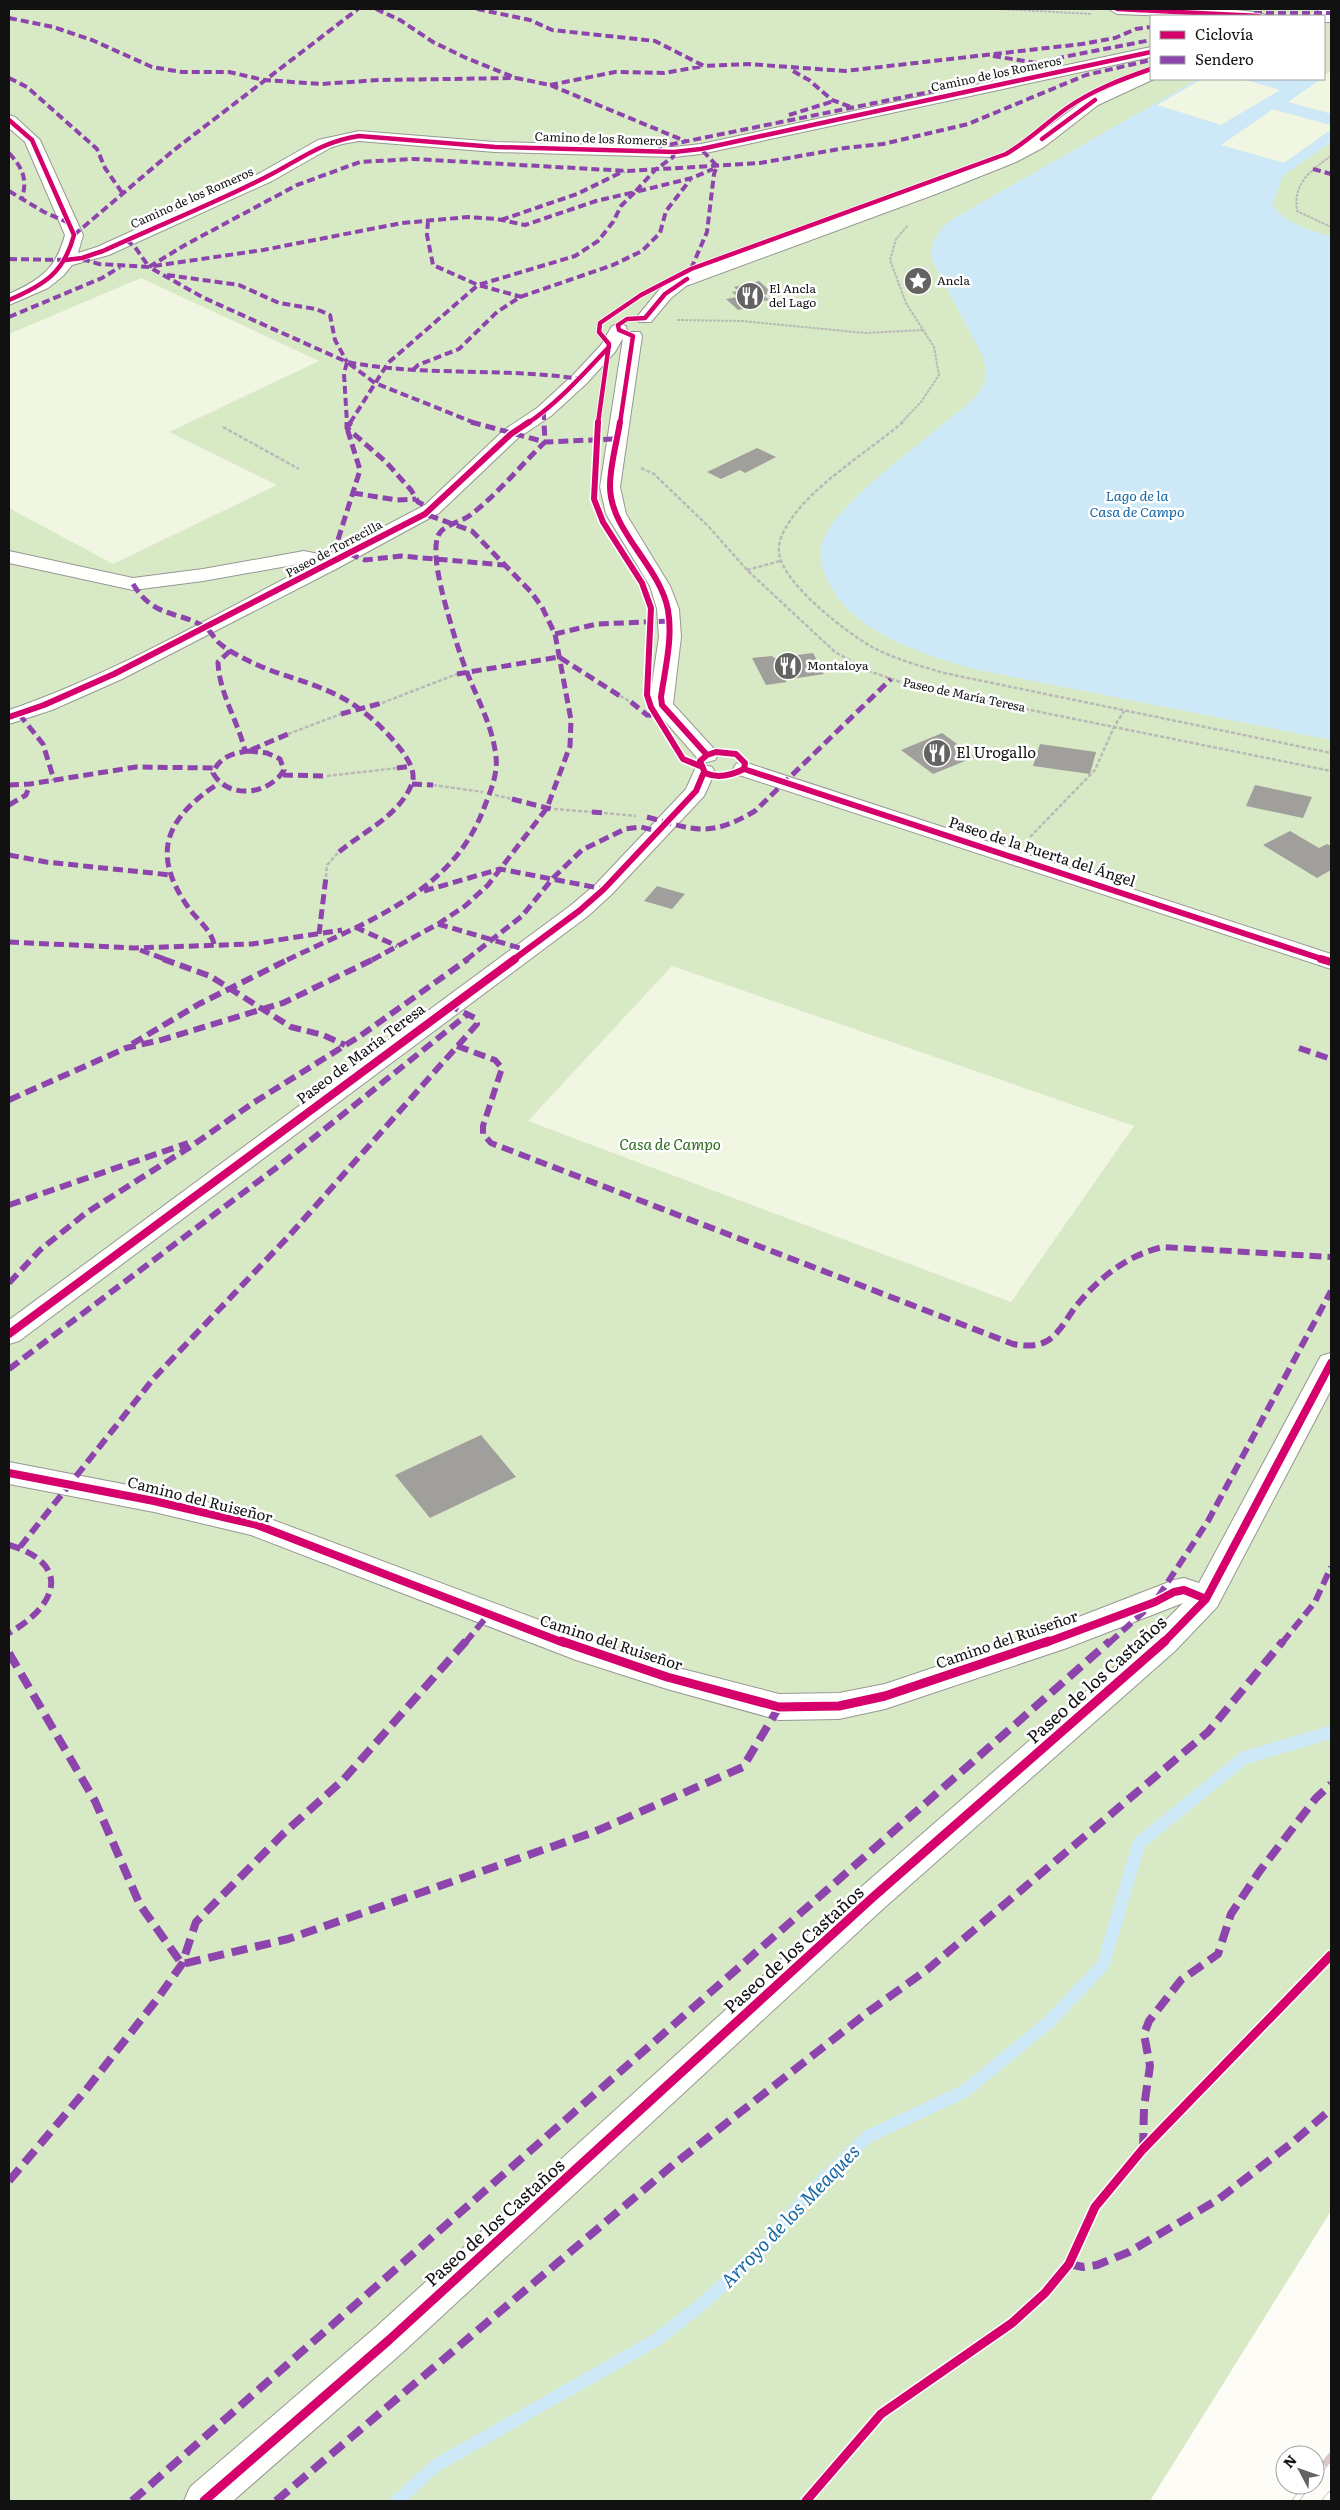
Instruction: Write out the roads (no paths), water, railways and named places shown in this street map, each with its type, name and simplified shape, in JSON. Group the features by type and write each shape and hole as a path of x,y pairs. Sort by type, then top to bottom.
{"street":[{"path":"1116,9 1204,15"},
{"name":"Camino de los Romeros","path":"66,260 86,258 103,251 266,176 324,144 339,139 359,136 494,146 674,152 710,146 1150,52"},
{"path":"706,763 662,705 661,697 670,637 668,609 660,586 616,514 610,487 626,333 654,332 658,326 649,319 665,294 680,282 938,188 1010,158 1038,143 1092,102 1150,74"},
{"path":"9,120 32,140 74,235 66,260 44,281 9,300"},
{"name":"Paseo de Torrecilla","path":"9,717 44,705 114,674 329,565 432,509 511,434 544,412 608,348 626,333"},
{"path":"9,558 133,584 203,575 304,557 316,558 329,565"},
{"name":"Paseo de la Puerta del Ángel","path":"706,763 723,777 734,775 744,769 1331,962"},
{"name":"Paseo de María Teresa","path":"9,1334 579,910 604,889 696,791 706,763"},
{"name":"Paseo de los Castaños","path":"204,2501 389,2340 872,1898 1164,1642 1206,1599 1331,1363"},
{"name":"Camino del Ruiseñor","path":"9,1473 154,1501 257,1525 488,1615 587,1651 667,1677 780,1707 839,1706 885,1696 1056,1639 1155,1602 1174,1592 1184,1590 1206,1599"}],"water":[{"name":"Lago de la Casa de Campo","path":"1196,80 1200,80 1157,105 1221,125 1280,90 1246,80 1320,80 1288,102 1331,114 1331,125 1273,109 1221,145 1284,163 1331,130 1331,142 1283,176 1272,205 1291,222 1306,229 1331,236 1331,740 978,670 937,658 894,640 855,616 840,601 824,573 821,562 823,540 831,526 860,494 898,460 967,405 985,383 986,372 983,357 932,260 933,242 942,228 951,220"}],"waterway":[{"name":"Arroyo de los Meaques","path":"397,2501 435,2466 656,2340 701,2305 764,2247 806,2196 867,2137 965,2091 1049,2022 1103,1965 1139,1843 1244,1758 1331,1732"}],"railway":[{"path":"1325,2464 1331,2456"},
{"path":"1325,2501 1331,2494"},
{"path":"1295,2501 1300,2495"}],"place":[{"name":"Ancla","path":"918,281"},
{"name":"El Ancla del Lago","path":"750,296"},
{"name":"Montaloya","path":"788,666"},
{"name":"El Urogallo","path":"937,753"}],"park label":[{"name":"Casa de Campo","path":"670,1145"}]}
